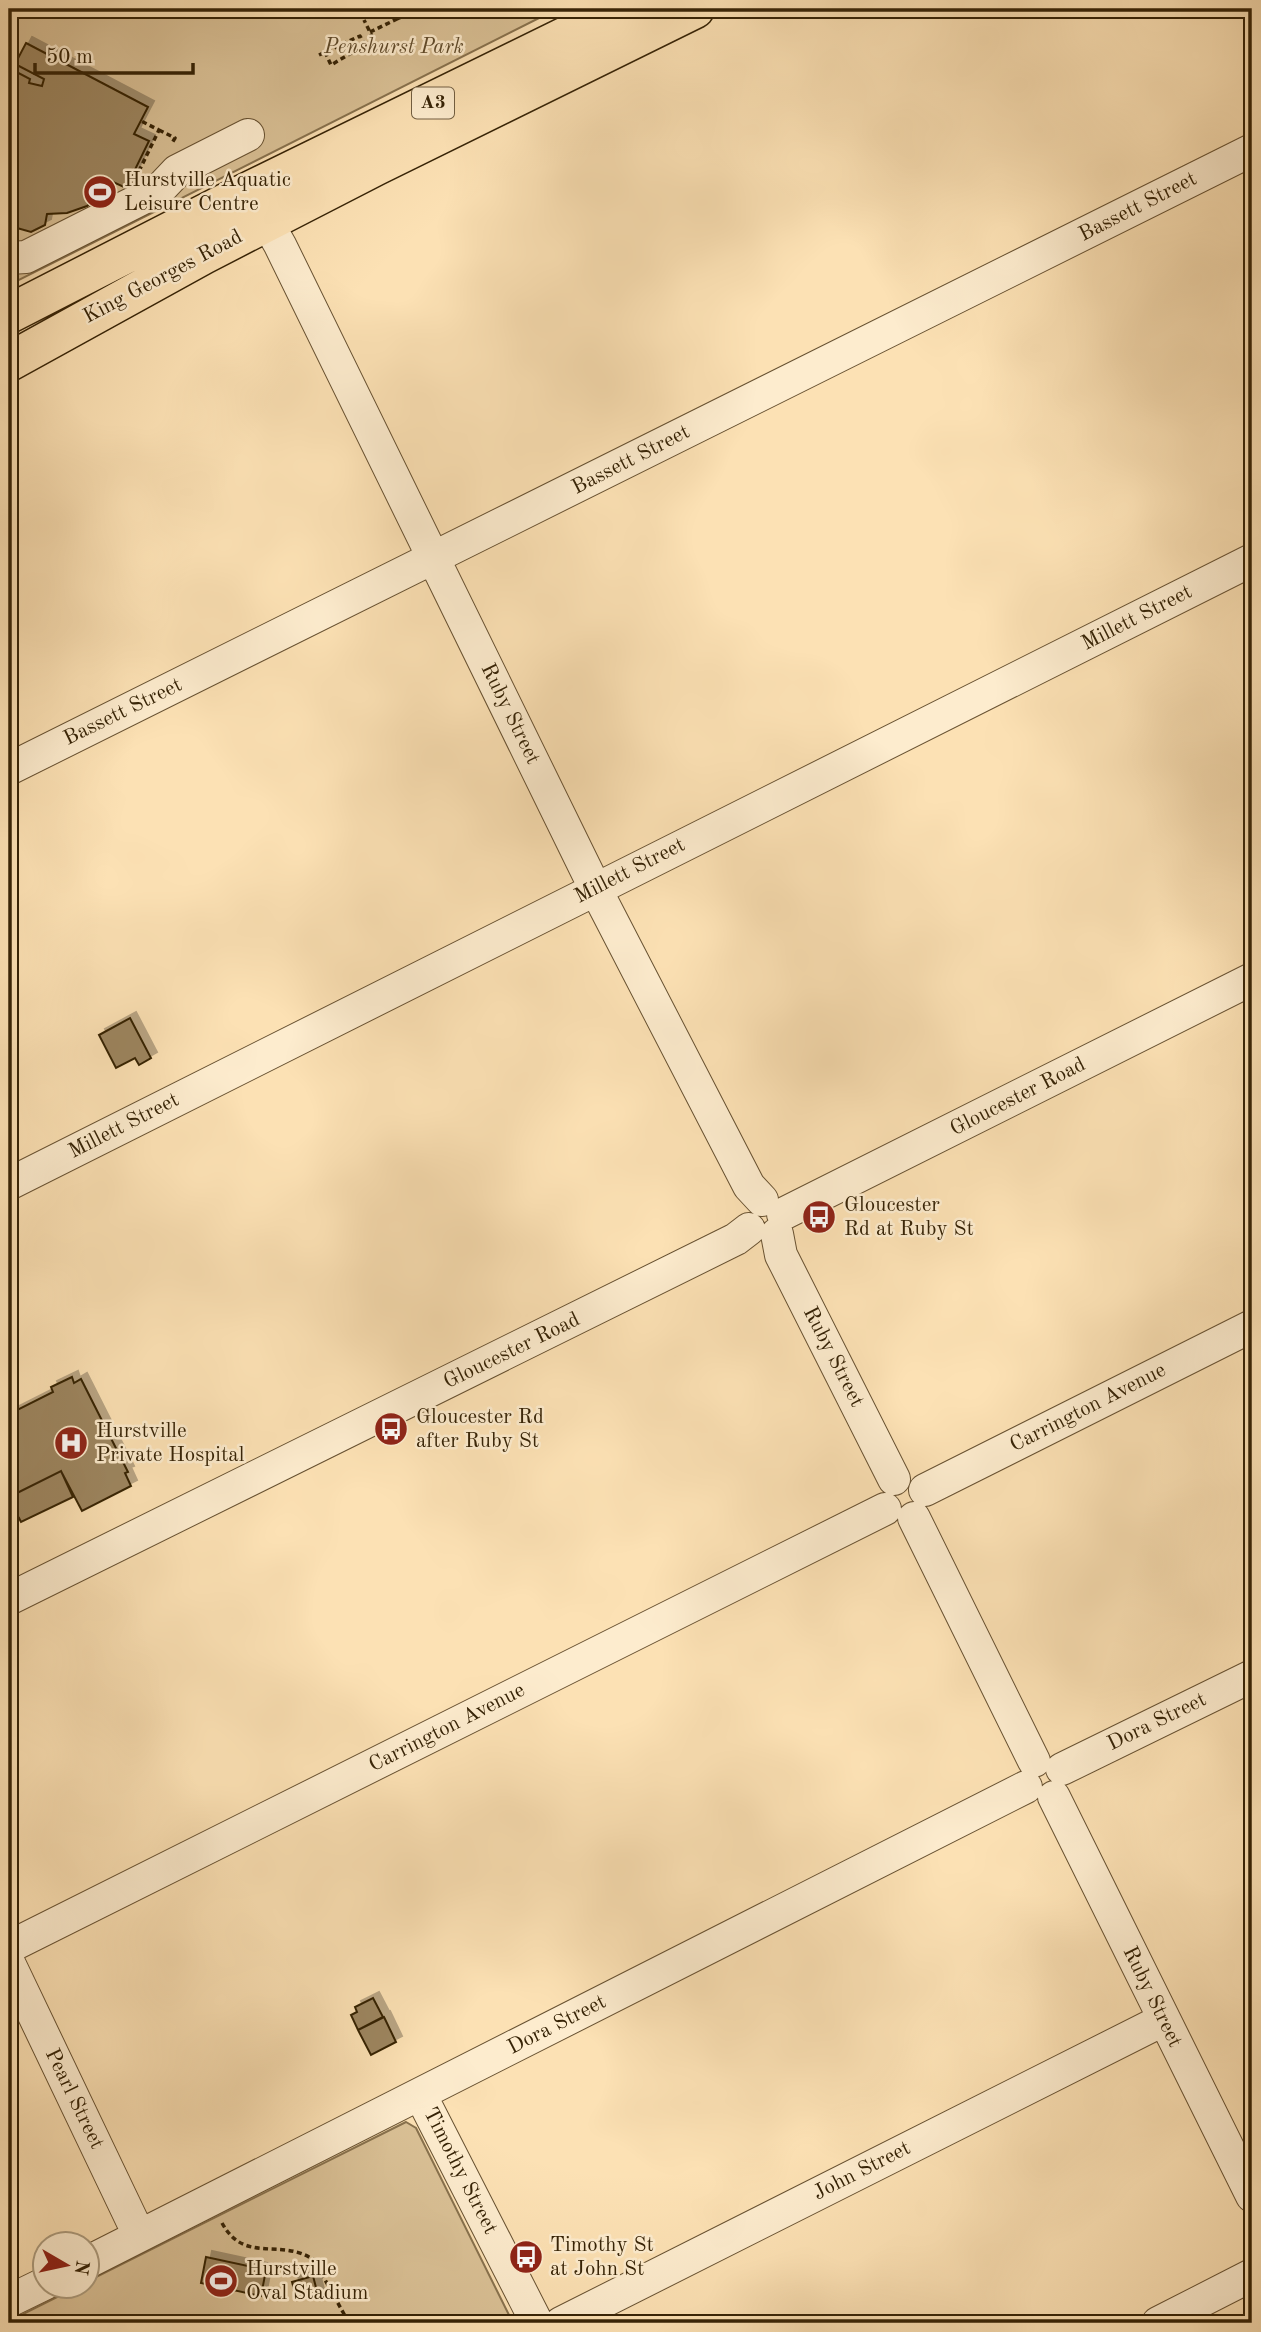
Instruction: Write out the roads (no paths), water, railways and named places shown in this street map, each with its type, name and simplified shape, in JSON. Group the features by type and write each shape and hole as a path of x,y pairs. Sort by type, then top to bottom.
{"highway":[{"name":"King Georges Road","path":"12,310 621,9"},
{"name":"King Georges Road","path":"13,357 267,222 695,9"}],"street":[{"path":"9,258 26,257 159,190 177,171 248,135"},
{"name":"Bassett Street","path":"9,769 1252,150"},
{"name":"Ruby Street","path":"267,222 595,888 768,1219 781,1255 894,1479 903,1476 920,1483 908,1506 1252,2196"},
{"name":"Millett Street","path":"9,1184 1252,560"},
{"name":"Gloucester Road","path":"9,1599 736,1239 768,1219 1252,979"},
{"name":"Carrington Avenue","path":"9,1947 908,1506 1252,1326"},
{"name":"Dora Street","path":"102,2255 1252,1675"},
{"name":"Pearl Street","path":"9,1963 139,2235"},
{"name":"John Street","path":"561,2323 1163,2020"},
{"name":"Timothy Street","path":"420,2094 537,2323"},
{"path":"1158,2323 1252,2276"},
{"path":"9,2301 32,2290"}],"place":[{"name":"Hurstville Aquatic Leisure Centre","path":"100,192"},
{"name":"Gloucester Rd at Ruby St","path":"819,1217"},
{"name":"Gloucester Rd after Ruby St","path":"391,1429"},
{"name":"Hurstville Private Hospital","path":"71,1443"},
{"name":"Timothy St at John St","path":"526,2257"},
{"name":"Hurstville Oval Stadium","path":"221,2281"}],"park label":[{"name":"Penshurst Park","path":"394,47"}]}
